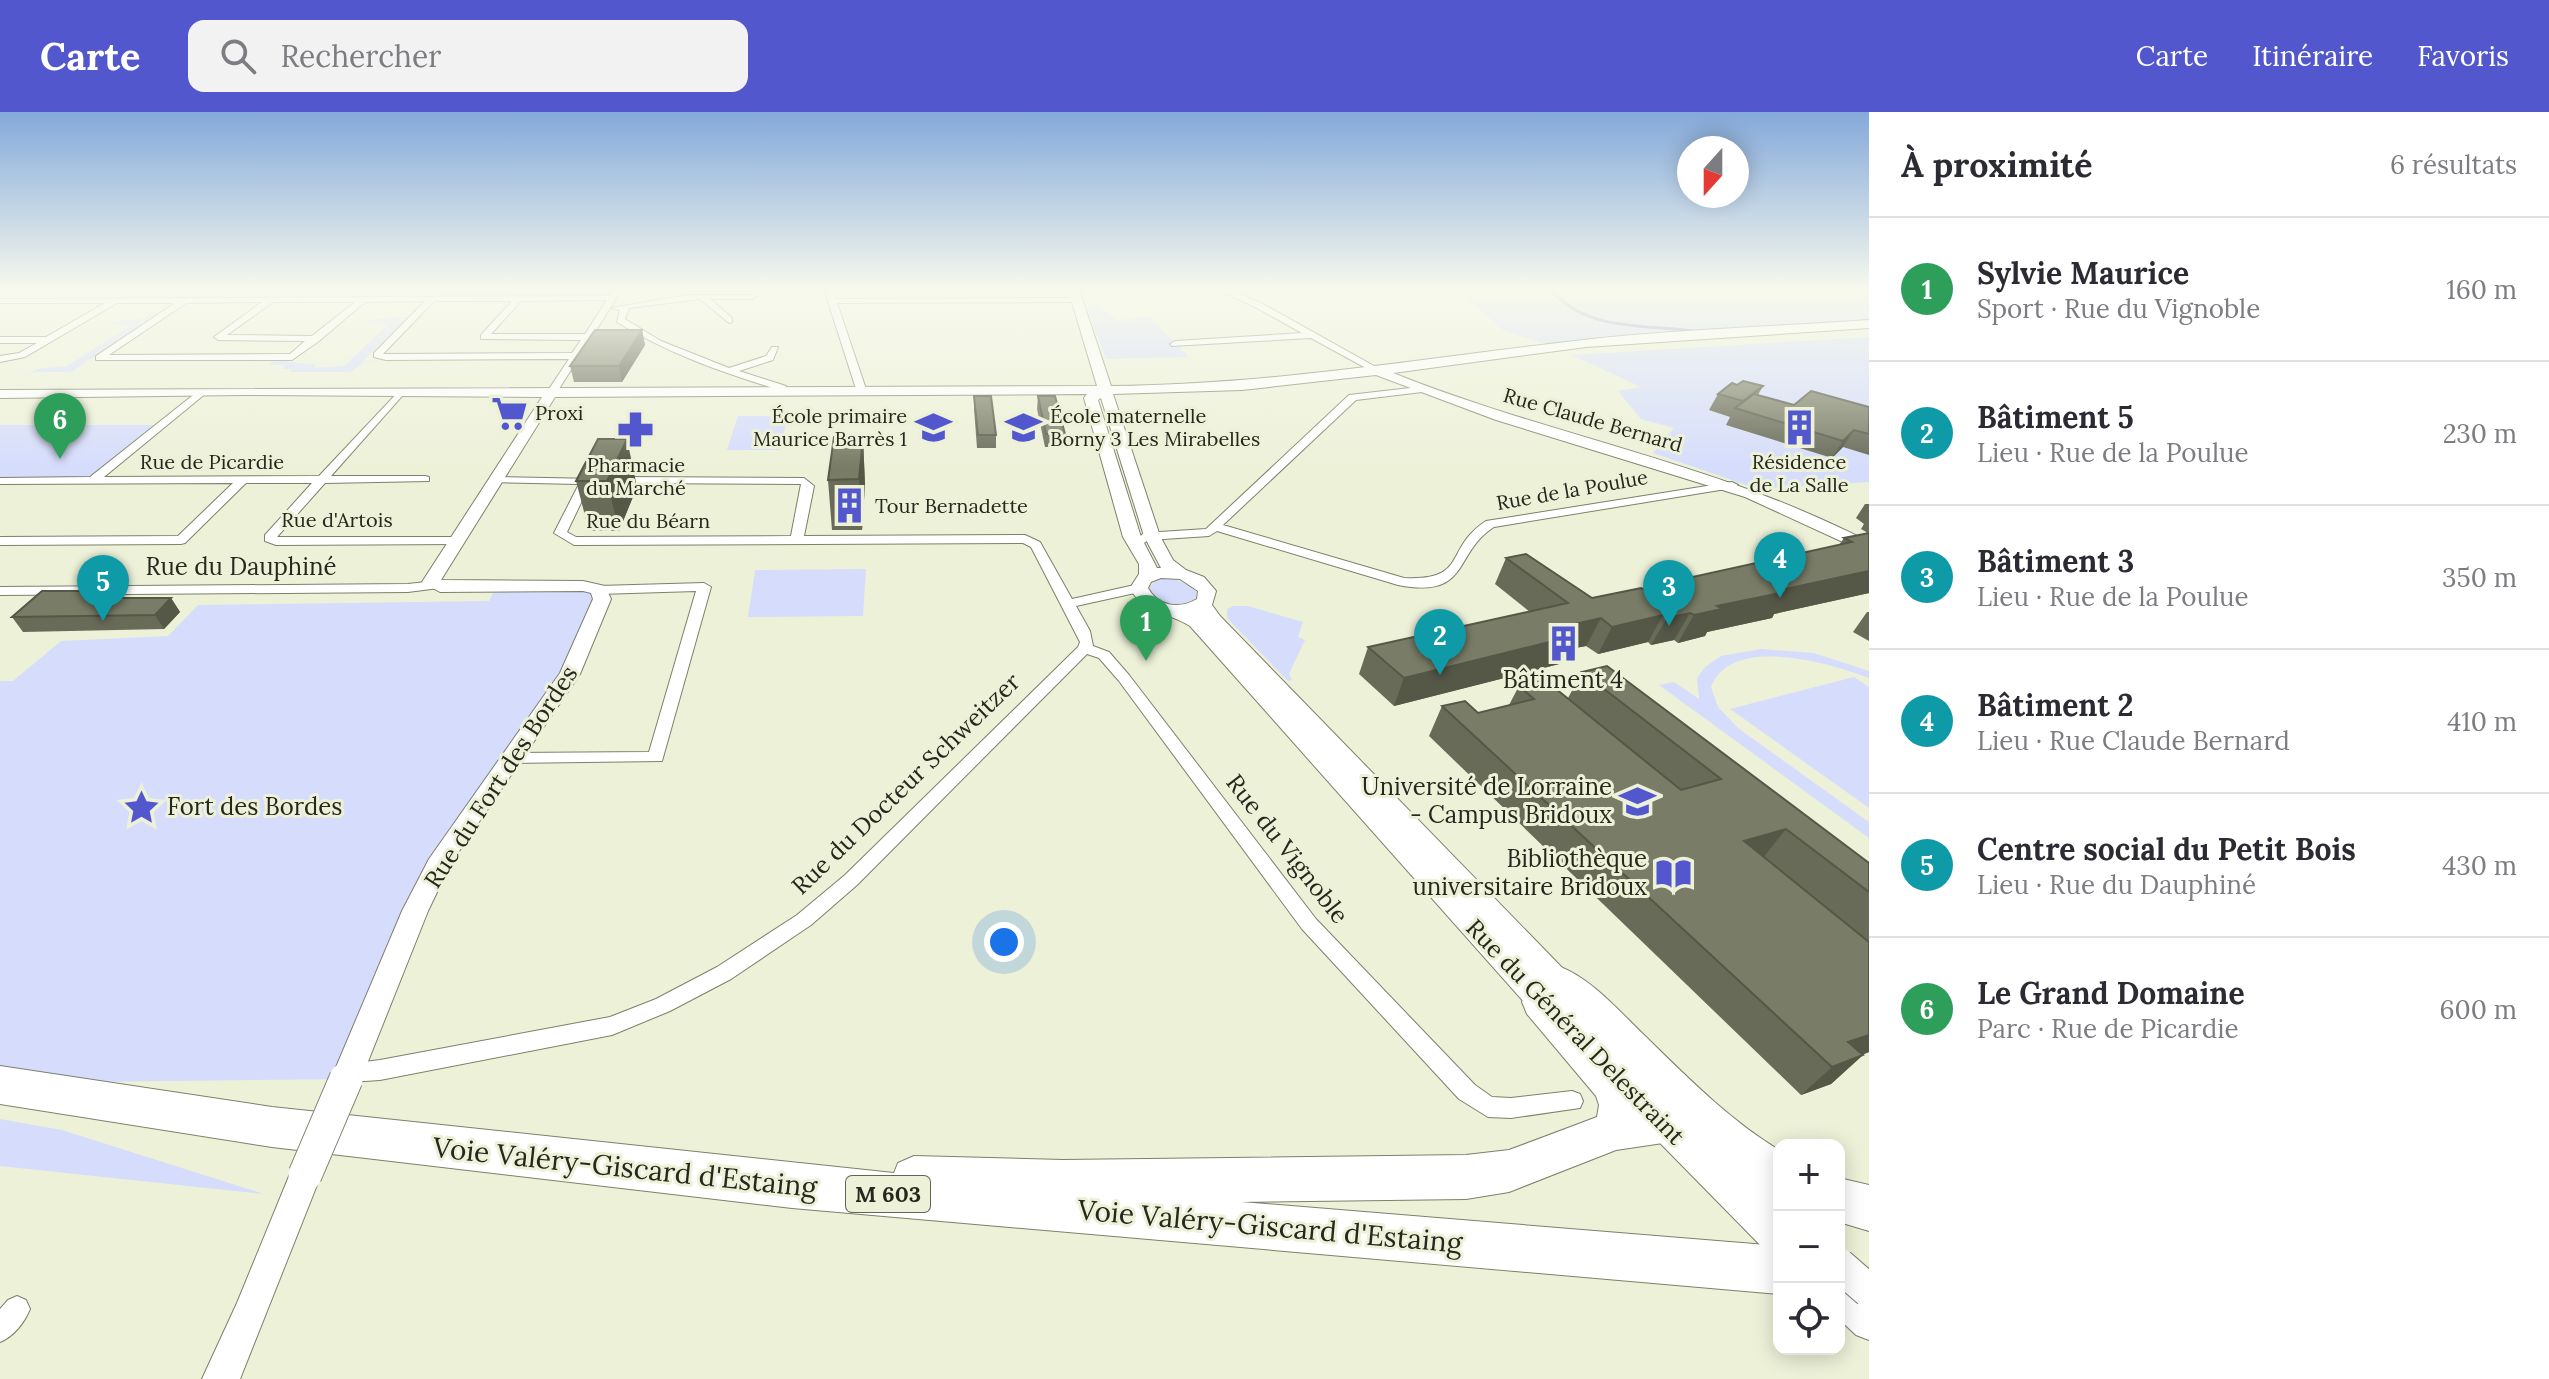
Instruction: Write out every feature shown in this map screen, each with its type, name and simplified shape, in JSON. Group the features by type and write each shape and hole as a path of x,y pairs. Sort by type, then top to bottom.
{"highway":[{"path":"1550,992 1612,1085 1620,1105 1616,1130"},
{"path":"1550,992 1593,1009 1709,1128 1773,1170"},
{"name":"Voie Valéry-Giscard d'Estaing","path":"0,1085 272,1127 792,1186 1773,1269"},
{"path":"792,1186 920,1178 1078,1182 1466,1177 1509,1171 1616,1130 1680,1127"},
{"path":"1845,1202 1869,1210"},
{"path":"1845,1211 1869,1210"},
{"path":"1845,1275 1869,1277"}],"street":[{"path":"0,359 19,357 35,348"},
{"path":"113,348 99,358 289,358 305,348"},
{"path":"385,348 378,356 575,356"},
{"path":"511,759 656,757 704,587 599,590 583,586 434,585 431,582 580,348"},
{"path":"672,348 728,371 783,388 785,393"},
{"path":"848,348 862,392"},
{"path":"1092,348 1152,536 1166,563 1180,574"},
{"name":"Rue Claude Bernard","path":"1335,348 1419,390 1732,485 1830,527 1869,549"},
{"path":"0,394 1105,391 1242,386 1548,348"},
{"path":"728,371 770,358 775,349"},
{"path":"1136,545 1144,537 1202,535 1215,527 1353,397 1419,390"},
{"path":"1105,391 1091,398 1136,545 1148,564 1140,594 1152,604"},
{"path":"139,392 280,392"},
{"name":"Rue d'Artois","path":"400,393 270,533 271,540 457,541"},
{"path":"92,481 200,394"},
{"path":"1114,474 1132,475"},
{"name":"Rue de Picardie","path":"0,481 425,479"},
{"path":"0,541 181,540 243,480"},
{"path":"495,480 804,481 808,486 797,538"},
{"name":"Rue du Béarn","path":"586,481 560,533 574,541 1025,539 1036,545 1068,604"},
{"name":"Rue de la Poulue","path":"1215,527 1422,585 1443,582 1477,533 1490,524 1732,485"},
{"path":"1085,648 1086,637 1068,604 1100,598 1144,582 1180,574"},
{"name":"Rue du Général Delestraint","path":"1180,574 1204,586 1207,597 1202,604 1213,620 1550,992"},
{"name":"Rue du Dauphiné","path":"0,591 423,588 434,585"},
{"name":"Rue du Fort des Bordes","path":"221,1379 251,1313 415,911 441,859 578,659 602,599 599,590"},
{"path":"1100,598 1178,610 1202,604"},
{"name":"Rue du Général Delestraint","path":"1178,610 1197,622 1680,1127 1773,1233"},
{"name":"Rue du Docteur Schweitzer","path":"348,1075 612,1026 663,1005 724,973 804,920 851,880 1085,648"},
{"name":"Rue du Vignoble","path":"1085,648 1104,655 1124,678 1309,924 1467,1092 1488,1107 1511,1108 1572,1101"},
{"name":"Rue du Général Delestraint","path":"1680,1127 1773,1204"},
{"path":"1845,1270 1869,1291"},
{"path":"1845,1300 1869,1322"},
{"path":"0,1329 17,1309"}],"shaded area":[{"path":"95,348 107,348 71,372 35,372 27,375 37,369 67,366"},
{"path":"363,348 376,348 363,361 380,362 364,362 351,372 290,372 292,369 282,369 285,365 269,365 275,360 316,365 314,368 344,366"},
{"path":"1102,348 1180,348 1189,357 1106,359"},
{"path":"1685,348 1869,348 1869,482 1758,489 1653,453 1674,428 1641,419 1618,391 1641,387 1572,355"},
{"path":"738,416 788,416 780,450 727,450"},
{"path":"0,425 162,425 92,481 0,481"},
{"path":"866,569 863,616 748,617 755,570"},
{"path":"1172,578 1196,588 1196,598 1172,604 1150,593 1149,588 1156,580"},
{"path":"496,587 599,590 578,659 463,826 346,1079 0,1083 0,681 13,681 61,641 168,636 198,605 489,601"},
{"path":"1248,606 1303,622 1298,637 1305,640 1289,674 1292,680 1288,681 1227,618 1227,609"},
{"path":"1761,649 1814,653 1869,671 1869,678 1807,660 1759,657 1739,661 1722,671 1711,687 1718,707 1738,728 1869,822 1869,838 1659,685 1674,682 1699,699 1697,678 1705,667 1721,656"},
{"path":"1854,677 1869,687 1869,808 1730,709"},
{"path":"0,1119 62,1130 264,1194 0,1166"}],"building":[{"path":"582,348 630,348 619,366 570,366"},
{"path":"1743,381 1763,386 1743,401 1718,394 1732,383 1737,385"},
{"path":"1811,391 1869,407 1869,434 1854,430 1843,441 1735,408 1754,394 1794,405"},
{"path":"974,396 991,396 996,435 978,435"},
{"path":"1038,396 1055,396 1065,434 1046,434"},
{"path":"834,437 863,437 859,479 828,480"},
{"path":"598,439 627,439 607,481 576,481"},
{"path":"1869,533 1869,571 1717,606 1722,609 1667,618 1663,615 1612,627 1601,618 1566,626 1578,635 1404,678 1368,647 1568,603 1506,558 1526,554 1592,598 1687,581 1683,579 1852,542 1844,538"},
{"path":"42,591 109,591 102,598 171,598 155,615 12,617"},
{"path":"1607,666 1869,863 1869,892 1786,829 1744,841 1869,942 1869,1035 1848,1042 1863,1055 1832,1067 1442,706 1465,701 1478,713 1534,699 1519,686 1545,680 1681,790 1721,779 1582,672"}],"place":[{"name":"Proxi","path":"509,413"},
{"name":"Résidence de La Salle","path":"1799,427"},
{"name":"École primaire Maurice Barrès 1","path":"933,428"},
{"name":"École maternelle Borny 3 Les Mirabelles","path":"1024,428"},
{"name":"Pharmacie du Marché","path":"636,430"},
{"name":"Le Grand Domaine","path":"60,459"},
{"name":"Tour Bernadette","path":"849,506"},
{"name":"Bâtiment 2","path":"1780,598"},
{"name":"Centre social du Petit Bois","path":"103,621"},
{"name":"Bâtiment 3","path":"1669,626"},
{"name":"Bâtiment 4","path":"1563,643"},
{"name":"Sylvie Maurice","path":"1146,661"},
{"name":"Bâtiment 5","path":"1440,675"},
{"name":"Université de Lorraine - Campus Bridoux","path":"1638,801"},
{"name":"Fort des Bordes","path":"141,807"},
{"name":"Bibliothèque universitaire Bridoux","path":"1673,873"}]}
